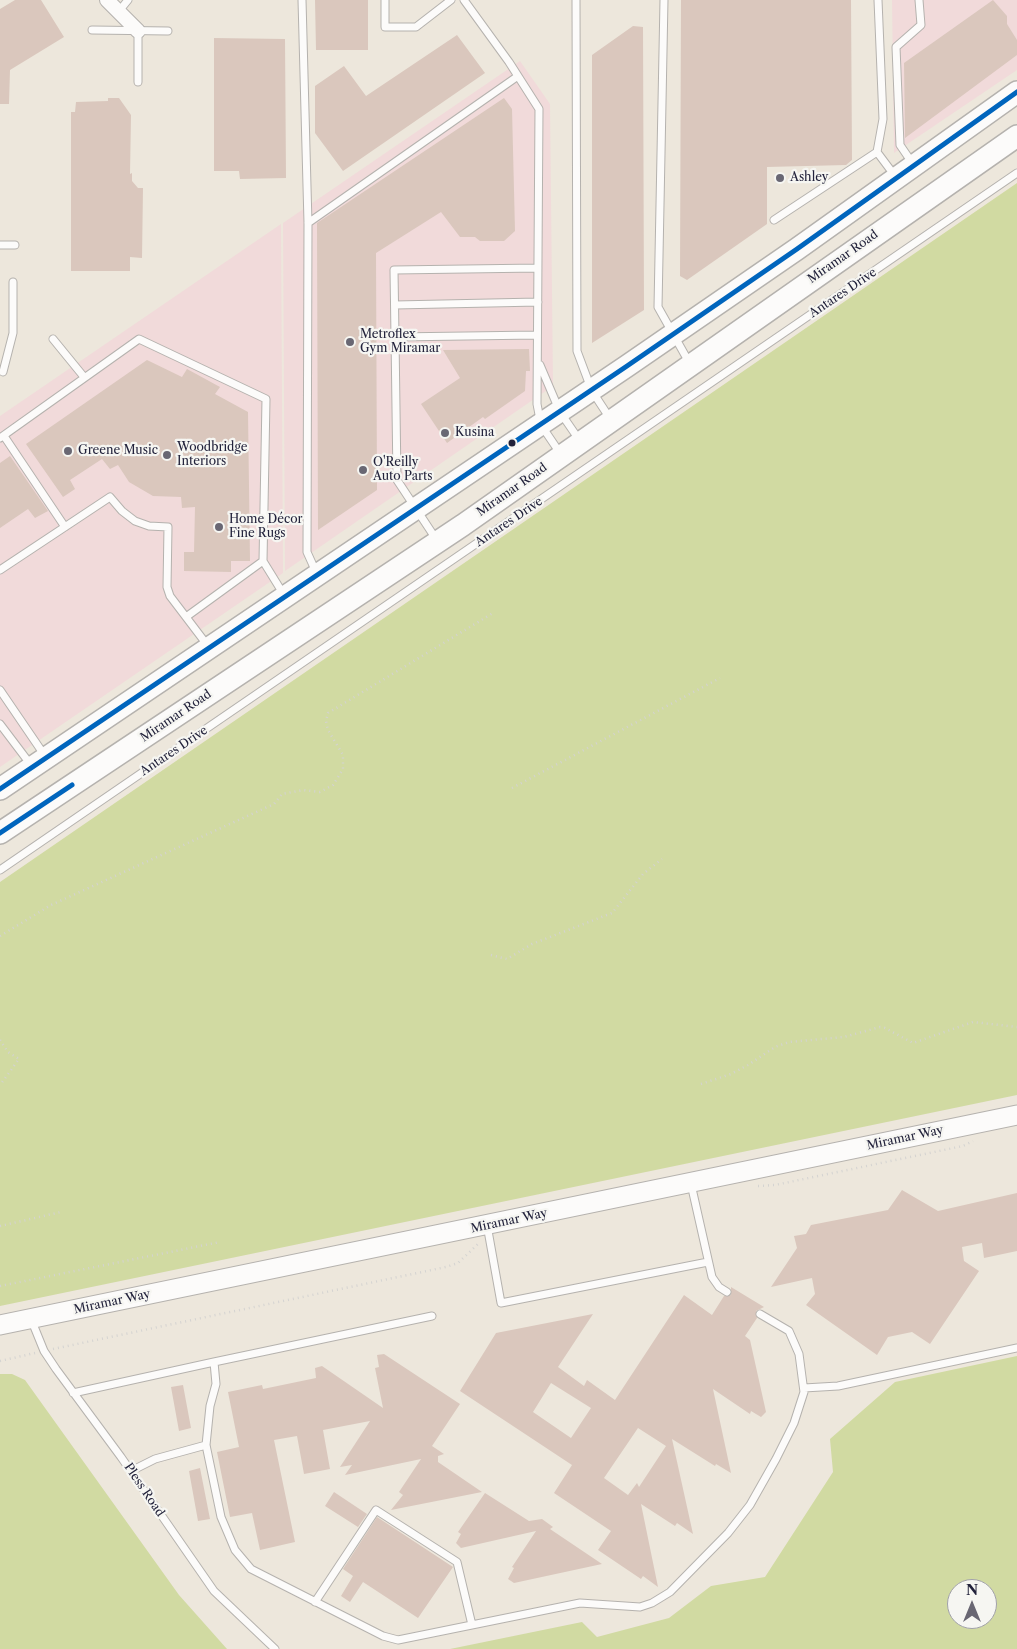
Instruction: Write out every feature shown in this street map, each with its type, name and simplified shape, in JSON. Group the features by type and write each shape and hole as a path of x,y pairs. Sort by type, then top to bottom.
{"main road":[{"path":"0,790 673,335 1017,92"},
{"name":"Miramar Road","path":"0,833 437,542 1017,136"}],"street":[{"path":"108,0 138,30"},
{"name":"Miramar Way","path":"0,1325 488,1232 691,1183 1017,1115"}],"lane":[{"path":"119,12 128,0"},
{"path":"302,0 308,223 307,552 318,576"},
{"path":"385,0 385,27 416,27 451,0"},
{"path":"464,0 518,76 539,110 538,404 541,425 562,455"},
{"path":"576,0 577,351 592,390 611,420"},
{"path":"664,0 658,307 690,364"},
{"path":"774,220 877,152 883,119 878,0"},
{"path":"914,165 900,145 896,46 921,25 919,0"},
{"path":"92,30 168,31"},
{"path":"138,30 138,82"},
{"path":"308,223 518,76"},
{"path":"877,152 897,178"},
{"name":"Antares Drive","path":"0,870 1017,173"},
{"path":"0,244 15,245"},
{"path":"437,542 397,480 394,270 538,268"},
{"path":"3,372 13,333 13,282"},
{"path":"395,305 538,302"},
{"path":"395,338 538,335"},
{"path":"53,339 84,377"},
{"path":"65,527 2,437 139,339 266,399 264,561 285,598"},
{"path":"538,362 560,412 580,442"},
{"path":"0,570 110,497 122,511 135,520 149,526 168,527 168,587 170,596 210,648"},
{"path":"186,617 264,561"},
{"path":"0,690 39,763"},
{"path":"0,724 39,763"},
{"path":"691,1183 712,1277 719,1287 727,1292"},
{"path":"488,1232 501,1304 708,1262"},
{"path":"214,1362 216,1384 210,1406 206,1445 221,1518 235,1550 252,1569 383,1636 398,1640 580,1602 640,1607 652,1603 670,1592 728,1533 750,1505 776,1459 802,1403 804,1388 794,1340 789,1331 760,1314"},
{"path":"74,1393 432,1316"},
{"name":"Pless Road","path":"31,1319 44,1351 131,1471 214,1591 275,1649"},
{"path":"804,1388 838,1386 1017,1348"},
{"path":"131,1471 155,1459 206,1445"},
{"path":"315,1602 376,1510 457,1562 472,1625"}],"path":[{"path":"0,936 51,905 274,804 282,794 303,790 320,792 333,785 343,769 343,755 328,730 326,721 328,713 493,613"},
{"path":"512,788 720,678"},
{"path":"491,955 507,959 519,954 532,944 612,913 643,874 662,860"},
{"path":"701,1084 731,1074 775,1047 789,1042 844,1037 880,1027 913,1043 973,1022 1017,1028"},
{"path":"0,1040 8,1052 19,1059 0,1085"},
{"path":"756,1186 775,1185 963,1146 982,1138"},
{"path":"0,1226 61,1212"},
{"path":"0,1361 446,1267 458,1263 488,1232"},
{"path":"0,1286 220,1242"}],"shaded area":[{"path":"892,0 1017,0 1017,70 894,153"},
{"path":"520,61 550,104 553,386 285,571 283,223"},
{"path":"281,224 283,573 0,767 0,416"}],"green space":[{"path":"1017,183 1017,1095 0,1306 0,882"},
{"path":"1017,1356 1017,1649 450,1649 582,1622 597,1637 669,1618 711,1586 765,1577 833,1472 830,1439 895,1382"},
{"path":"0,1374 12,1374 25,1380 179,1595 227,1649 0,1649"}],"building":[{"path":"15,0 41,0 64,37 10,70 9,104 0,104 0,9"},
{"path":"315,0 368,0 368,50 316,50"},
{"path":"681,0 851,0 852,160 846,165 767,167 767,224 687,280 680,276"},
{"path":"993,0 1007,16 1007,24 1017,40 1017,55 905,138 904,63"},
{"path":"633,26 643,27 644,310 592,343 592,55"},
{"path":"457,35 485,73 343,171 315,133 315,86 344,66 366,96"},
{"path":"214,38 285,39 286,178 240,179 239,171 214,171"},
{"path":"108,98 119,98 131,115 130,174 132,173 132,181 138,188 143,188 142,258 130,257 130,271 71,271 71,112 75,112 76,102 108,101"},
{"path":"504,98 512,109 515,231 504,241 480,241 475,237 460,237 441,212 376,253 377,490 318,530 317,223"},
{"path":"529,349 530,371 526,371 525,391 485,419 483,417 447,443 421,404 460,378 443,350"},
{"path":"147,360 182,377 187,369 220,387 215,394 248,412 250,561 231,561 231,572 184,571 184,552 194,552 195,507 182,508 181,497 153,496 129,482 118,465 110,469 102,459 70,480 75,489 63,497 26,444"},
{"path":"10,456 48,511 35,518 28,509 0,528 0,463"},
{"path":"902,1190 938,1211 1017,1193 1017,1251 984,1258 982,1243 962,1247 964,1261 979,1271 930,1344 912,1332 888,1337 877,1355 806,1305 815,1294 812,1278 771,1287 797,1248 794,1236 806,1234 811,1225 888,1210"},
{"path":"731,1287 764,1307 756,1311 757,1318 745,1336 750,1340 766,1412 761,1417 751,1411 750,1414 713,1389 731,1473 716,1464 715,1466 672,1439 693,1534 677,1523 675,1526 641,1504 658,1587 643,1576 641,1579 598,1550 611,1531 554,1493 572,1465 460,1391 496,1333 593,1314 558,1367 584,1386 587,1380 615,1400 684,1295 712,1315 724,1296 731,1295","holes":["551,1383 591,1408 571,1438 533,1412","638,1428 666,1446 639,1487 637,1483 628,1495 604,1478"]},
{"path":"384,1354 460,1404 432,1446 444,1454 438,1456 438,1462 482,1492 391,1510 403,1495 399,1492 421,1459 345,1475 352,1465 340,1467 370,1421 323,1430 330,1469 304,1474 297,1436 274,1440 295,1542 260,1550 252,1513 230,1517 217,1452 239,1447 228,1392 262,1385 263,1389 316,1378 315,1368 322,1366 383,1408 375,1368 379,1367 377,1355"},
{"path":"183,1385 191,1428 179,1431 171,1387"},
{"path":"200,1468 210,1519 198,1521 189,1471"},
{"path":"334,1492 367,1514 358,1527 325,1506"},
{"path":"485,1493 529,1521 542,1519 553,1527 550,1529 602,1564 514,1583 508,1579 514,1568 512,1567 536,1531 461,1548 456,1543 461,1534 458,1532"},
{"path":"377,1517 453,1567 418,1618 363,1582 350,1602 341,1596 353,1576 343,1569"}],"transit line":[{"path":"0,789 627,366 797,249 1017,92"},
{"path":"0,833 72,785"}],"place":[{"name":"Ashley","path":"780,178"},
{"name":"Metroflex Gym Miramar","path":"350,342"},
{"name":"Kusina","path":"445,433"},
{"name":"Greene Music","path":"68,451"},
{"name":"Woodbridge Interiors","path":"167,455"},
{"name":"O'Reilly Auto Parts","path":"363,470"},
{"name":"Home Décor Fine Rugs","path":"219,527"}]}
